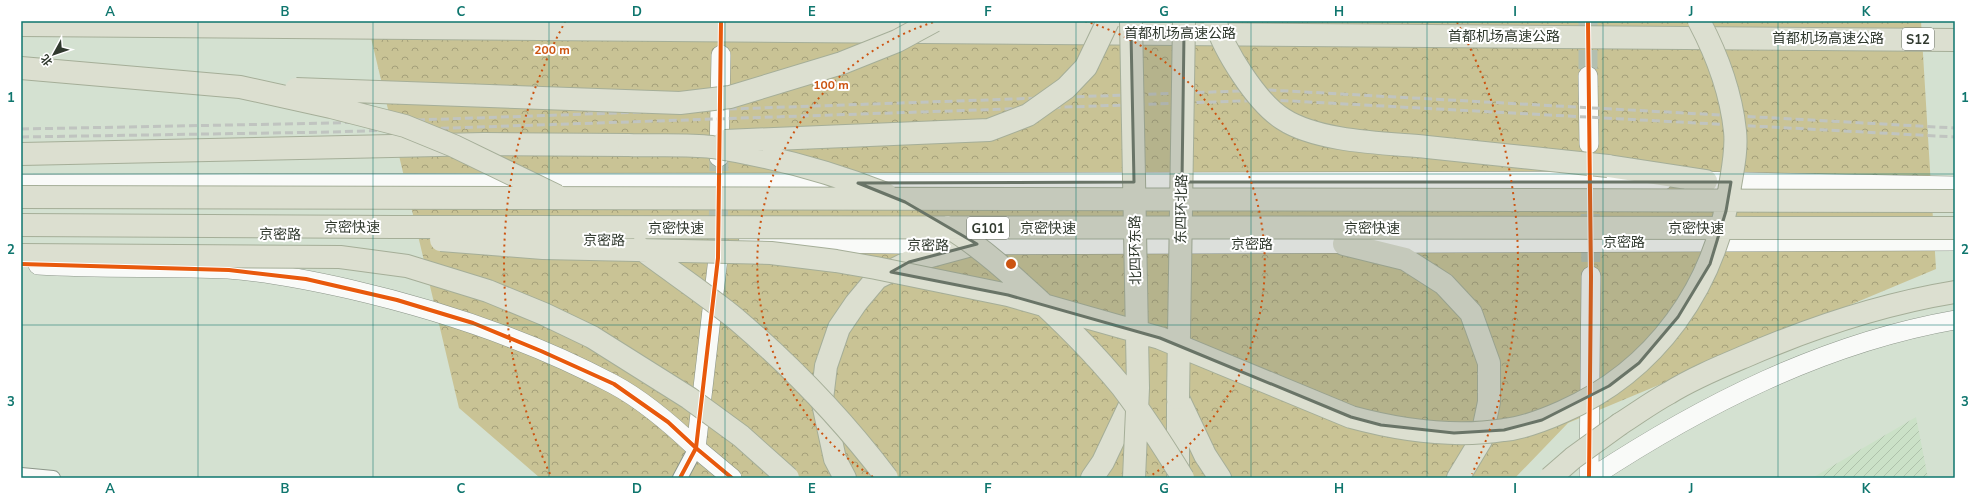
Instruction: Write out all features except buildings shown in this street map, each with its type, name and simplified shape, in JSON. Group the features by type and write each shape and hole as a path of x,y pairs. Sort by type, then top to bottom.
{"highway":[{"path":"21,68 240,87 680,103 730,97 842,63 897,41 934,21"},
{"path":"629,145 989,130 1028,115 1066,88 1086,67 1108,21"},
{"name":"北四环东路","path":"1131,21 1138,388 1134,478"},
{"name":"东四环北路","path":"1178,398 1184,21"},
{"path":"1215,21 1220,37 1257,96 1282,119 1311,132 1381,143 1608,166 1706,181"},
{"path":"395,227 447,241 543,248 771,253 876,268 1008,295 1160,338 1351,417 1381,425 1454,433 1504,430 1542,420 1576,406 1609,386 1639,363 1661,340 1678,317 1697,290 1710,264 1726,211 1735,154 1735,132 1729,96 1710,42 1699,21"},
{"name":"首都机场高速公路","path":"21,25 1881,38 1955,40"},
{"path":"240,87 405,126 454,146 552,193 600,221 735,319 815,395 848,430 887,478"},
{"path":"21,154 484,144 629,145 711,147 819,171 853,181 905,202 964,237 990,256 1050,309 1122,388 1156,436 1183,478"},
{"name":"京密快速","path":"21,197 1955,201"},
{"name":"京密快速","path":"21,225 395,227 1955,228"},
{"path":"1344,244 1405,259 1444,284 1471,313 1489,362 1490,402 1481,440 1458,478"},
{"path":"845,478 834,459 825,422 822,399 826,366 839,328 856,303 877,278 909,262 972,245"},
{"path":"21,255 340,257 407,266 488,291 544,314 592,338 689,398 741,436 788,478"},
{"path":"1550,478 1573,458 1620,424 1669,392 1719,368 1782,340 1845,318 1913,299 1955,292"},
{"path":"1092,478 1103,462 1138,388"},
{"path":"1178,398 1178,478"},
{"path":"1178,398 1205,455 1220,478"}],"main road":[{"path":"719,159 721,54"},
{"path":"1588,76 1589,144"},
{"path":"21,184 1706,181 1955,186"},
{"name":"京密路","path":"21,232 216,233 972,245 1955,241"},
{"path":"696,448 718,258"},
{"path":"21,264 229,270 306,280 397,300 473,323 542,351 614,384 668,422 732,478"},
{"path":"1590,478 1591,276"},
{"path":"1590,478 1670,429 1766,381 1851,346 1925,325 1955,320"}],"street":[{"path":"680,478 696,448"},
{"path":"21,475 53,478"}],"highlighted area":[{"path":"1131,33 1184,33 1182,182 1731,182 1726,211 1710,264 1678,317 1639,363 1609,386 1542,420 1504,430 1454,433 1381,425 1351,417 1160,338 1008,295 891,272 909,262 977,244 905,202 858,183 1134,182"}],"shaded area":[{"path":"1916,417 1928,478 1812,478"}],"green space":[{"path":"367,21 1921,21 1936,269 1568,423 1515,478 540,478 459,408"}],"tunnel":[{"path":"1588,21 1588,76"},
{"path":"718,258 719,159"},
{"path":"1590,185 1591,276"}],"railway":[{"path":"21,129 333,123 1269,90 1955,128"},
{"path":"21,137 333,132 1272,100 1955,137"}],"cycle path":[{"path":"721,21 718,258 696,448 732,478"},
{"path":"1588,21 1591,276 1589,478"},
{"path":"21,264 229,270 306,279 397,300 473,323 541,351 614,384 668,422 696,448 680,478"}]}
